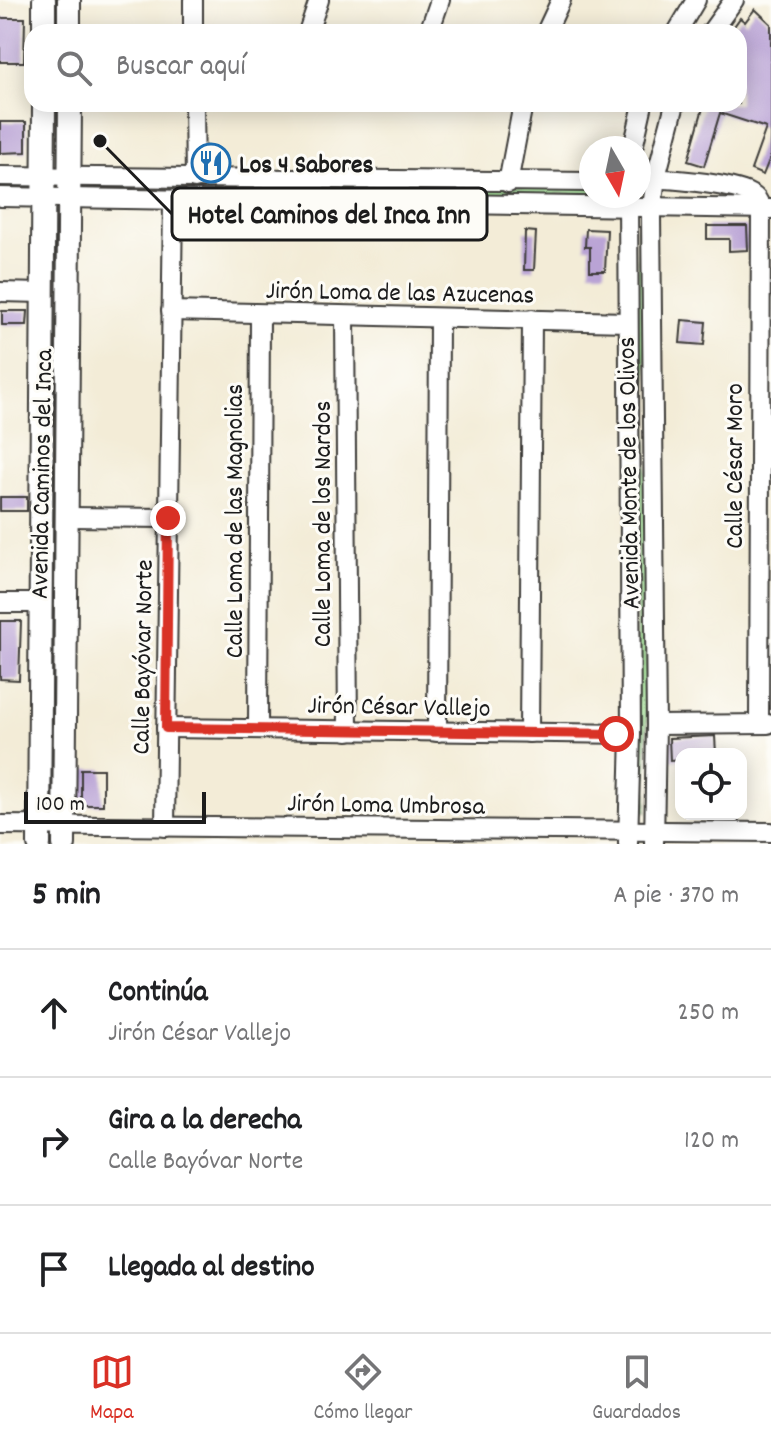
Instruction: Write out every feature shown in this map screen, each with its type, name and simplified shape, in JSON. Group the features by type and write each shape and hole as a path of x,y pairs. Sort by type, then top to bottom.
{"main road":[{"path":"44,0 44,24"},
{"path":"69,0 69,24"},
{"name":"Avenida Caminos del Inca","path":"39,835 44,112"},
{"name":"Avenida Caminos del Inca","path":"64,835 70,112"}],"street":[{"path":"193,0 193,24"},
{"path":"311,24 319,0"},
{"path":"432,24 440,0"},
{"path":"550,24 561,0"},
{"path":"682,24 696,1 732,2"},
{"path":"717,24 732,2"},
{"path":"194,112 195,179"},
{"path":"508,183 521,112"},
{"path":"636,136 641,112"},
{"name":"Avenida Monte de los Olivos","path":"651,167 672,112"},
{"path":"0,176 45,187 173,200 579,201"},
{"path":"70,188 195,179 579,182"},
{"path":"651,179 743,191 768,206"},
{"path":"0,197 45,187"},
{"name":"Calle Bayóvar Norte","path":"165,827 173,200"},
{"name":"Avenida Monte de los Olivos","path":"651,200 656,725 654,838"},
{"path":"652,206 768,206"},
{"name":"Calle César Moro","path":"765,724 768,206"},
{"name":"Avenida Monte de los Olivos","path":"628,208 629,838"},
{"path":"0,292 43,293"},
{"name":"Jirón Loma de las Azucenas","path":"171,311 628,322"},
{"name":"Calle Loma de las Magnolias","path":"258,729 260,314"},
{"name":"Calle Loma de los Nardos","path":"345,316 348,731"},
{"path":"437,732 439,319"},
{"path":"529,733 532,319"},
{"path":"67,517 168,518"},
{"path":"0,603 40,603"},
{"path":"656,725 765,724"},
{"name":"Jirón César Vallejo","path":"166,728 631,734"},
{"name":"Jirón Loma Umbrosa","path":"0,825 39,835 165,827 313,836 654,838 771,832"}],"green space":[{"path":"144,182 579,187 579,194 558,194 544,200 245,195 230,190 144,189"},
{"path":"638,229 646,229 647,811 636,810"}],"building":[{"path":"755,9 771,24 771,155 763,175 751,170 766,128 720,113 704,166 688,161 702,112 747,112 747,24 736,24 740,18 745,22"},
{"path":"0,18 25,18 24,62 0,62"},
{"path":"0,122 26,122 26,152 0,153"},
{"path":"707,226 747,226 748,250 729,251 729,239 707,239"},
{"path":"586,229 607,230 605,271 590,271 590,247 585,247"},
{"path":"525,231 536,232 534,270 524,270"},
{"path":"2,311 28,311 27,325 2,325"},
{"path":"682,320 706,322 704,345 680,343"},
{"path":"0,497 27,497 27,511 0,511"},
{"path":"0,621 21,621 19,680 0,679"},
{"path":"715,736 716,748 675,748 675,761 670,761 669,738"},
{"path":"81,769 103,769 103,805 81,805"}],"place":[{"name":"Hotel Caminos del Inca Inn","path":"100,141"},
{"name":"Los 4 Sabores","path":"211,163"}],"route":[{"path":"168,518 166,728 616,734"}]}
